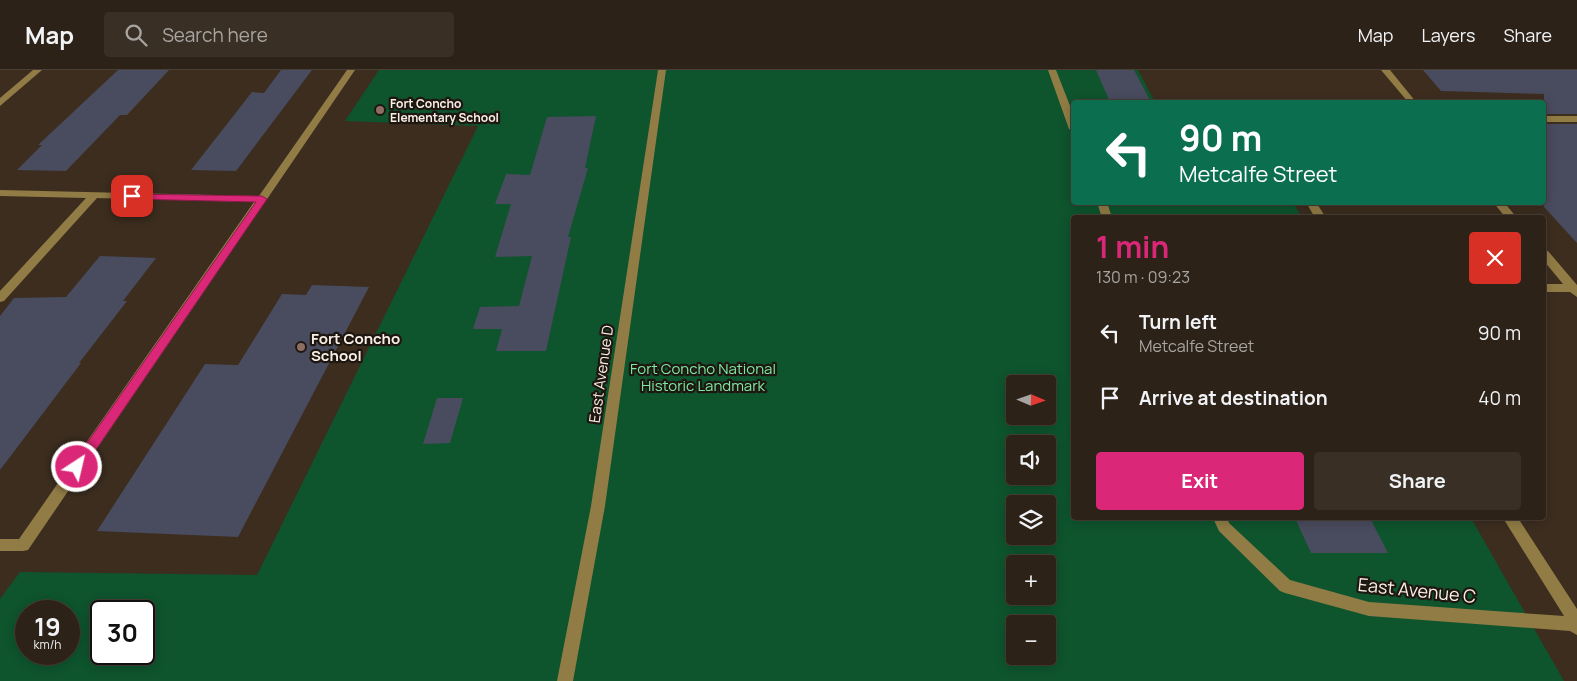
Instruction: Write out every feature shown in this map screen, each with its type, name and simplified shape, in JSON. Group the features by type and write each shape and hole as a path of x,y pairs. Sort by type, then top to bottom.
{"street":[{"path":"0,103 38,70"},
{"path":"0,545 23,546 350,70"},
{"name":"East Avenue D","path":"565,681 598,506 662,70"},
{"path":"1052,70 1071,121"},
{"path":"1385,70 1410,100"},
{"path":"1546,119 1577,119"},
{"path":"0,194 262,199"},
{"path":"0,298 94,196"},
{"path":"1501,205 1509,215"},
{"path":"1546,256 1575,290"},
{"path":"1546,288 1575,290"},
{"name":"East Avenue C","path":"1221,520 1224,527 1285,586 1369,608 1577,624"},
{"path":"1511,520 1577,624 1577,628"}],"green space":[{"name":"Fort Concho National Historic Landmark","path":"379,70 1138,70 1154,100 1071,100 1071,205 1294,205 1301,215 1071,215 1071,520 1472,520 1564,681 0,681 0,599 20,572 257,575 478,126 345,121"}],"building":[{"path":"118,70 169,70 127,115 120,115 66,171 17,170 42,145 38,145"},
{"path":"281,70 312,70 236,171 191,170 252,92 264,93"},
{"path":"1096,70 1134,70 1150,100 1109,100"},
{"path":"1423,70 1577,70 1577,114 1546,114 1544,94 1441,91"},
{"path":"596,116 585,168 588,168 568,237 571,237 546,351 496,351 502,329 473,329 480,307 519,306 532,256 495,257 511,204 495,204 506,174 530,175 547,117"},
{"path":"1546,124 1577,124 1577,243 1544,207 1546,205"},
{"path":"100,256 156,258 123,301 127,301 0,470 0,316 14,298 66,297"},
{"path":"312,285 369,287 238,537 97,531 205,364 238,365 282,294 306,295"},
{"path":"437,398 463,398 450,443 423,444"},
{"path":"1296,520 1371,520 1388,553 1311,553"}],"place":[{"name":"Fort Concho Elementary School","path":"380,110"},
{"name":"Fort Concho School","path":"301,347"}],"route":[{"path":"77,467 262,199 132,196"}]}
